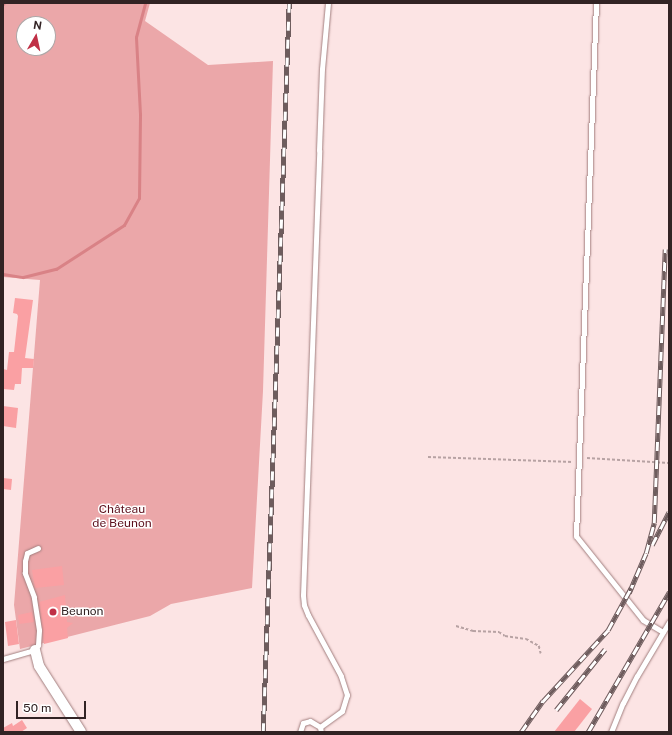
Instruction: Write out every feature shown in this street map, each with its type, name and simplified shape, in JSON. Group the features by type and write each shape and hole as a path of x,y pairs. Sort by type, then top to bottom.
{"street":[{"path":"35,650 39,666 81,732"}],"lane":[{"path":"300,732 303,722 310,721 320,730 342,711 347,695 341,676 308,615 304,605 303,595 318,150 322,70 328,3"},
{"path":"596,3 576,536 644,620 663,632"},
{"path":"3,659 35,650 38,645 39,630 34,597 25,573 25,561 27,553 38,548"},
{"path":"611,732 622,703 669,622"}],"path":[{"path":"428,457 669,463"},
{"path":"456,626 473,632 499,632 505,636 526,639 539,646 541,654"}],"green space":[{"name":"Château de Beunon","path":"3,3 150,3 145,21 208,65 273,61 263,391 252,588 171,604 150,616 20,649 14,605 40,280 3,277"}],"building":[{"path":"15,298 33,300 25,358 34,359 33,368 22,368 21,384 15,384 14,390 3,389 3,369 7,370 9,352 14,352 18,316 17,314 13,313"},
{"path":"3,406 18,408 16,428 3,426"},
{"path":"3,478 12,479 11,490 3,489"},
{"path":"62,566 64,585 35,588 32,570"},
{"name":"Beunon","path":"65,595 67,622 73,623 67,628 68,638 44,644 39,602"},
{"path":"32,612 34,622 19,624 18,615"},
{"path":"16,620 19,644 8,646 5,622"},
{"path":"580,699 592,709 578,727 574,732 554,732"},
{"path":"22,720 27,728 21,732 3,732 3,728 12,723 13,726"}],"waterway":[{"path":"3,274 23,277 56,269 124,225 139,198 140,114 136,37 145,3"}],"railway":[{"path":"263,732 289,3"},
{"path":"629,593 646,553 654,523 665,249"},
{"path":"652,545 669,512"},
{"path":"521,732 543,701 608,630 631,588"},
{"path":"588,732 669,592"},
{"path":"556,710 605,649"}],"place":[{"name":"Beunon","path":"53,612"}]}
